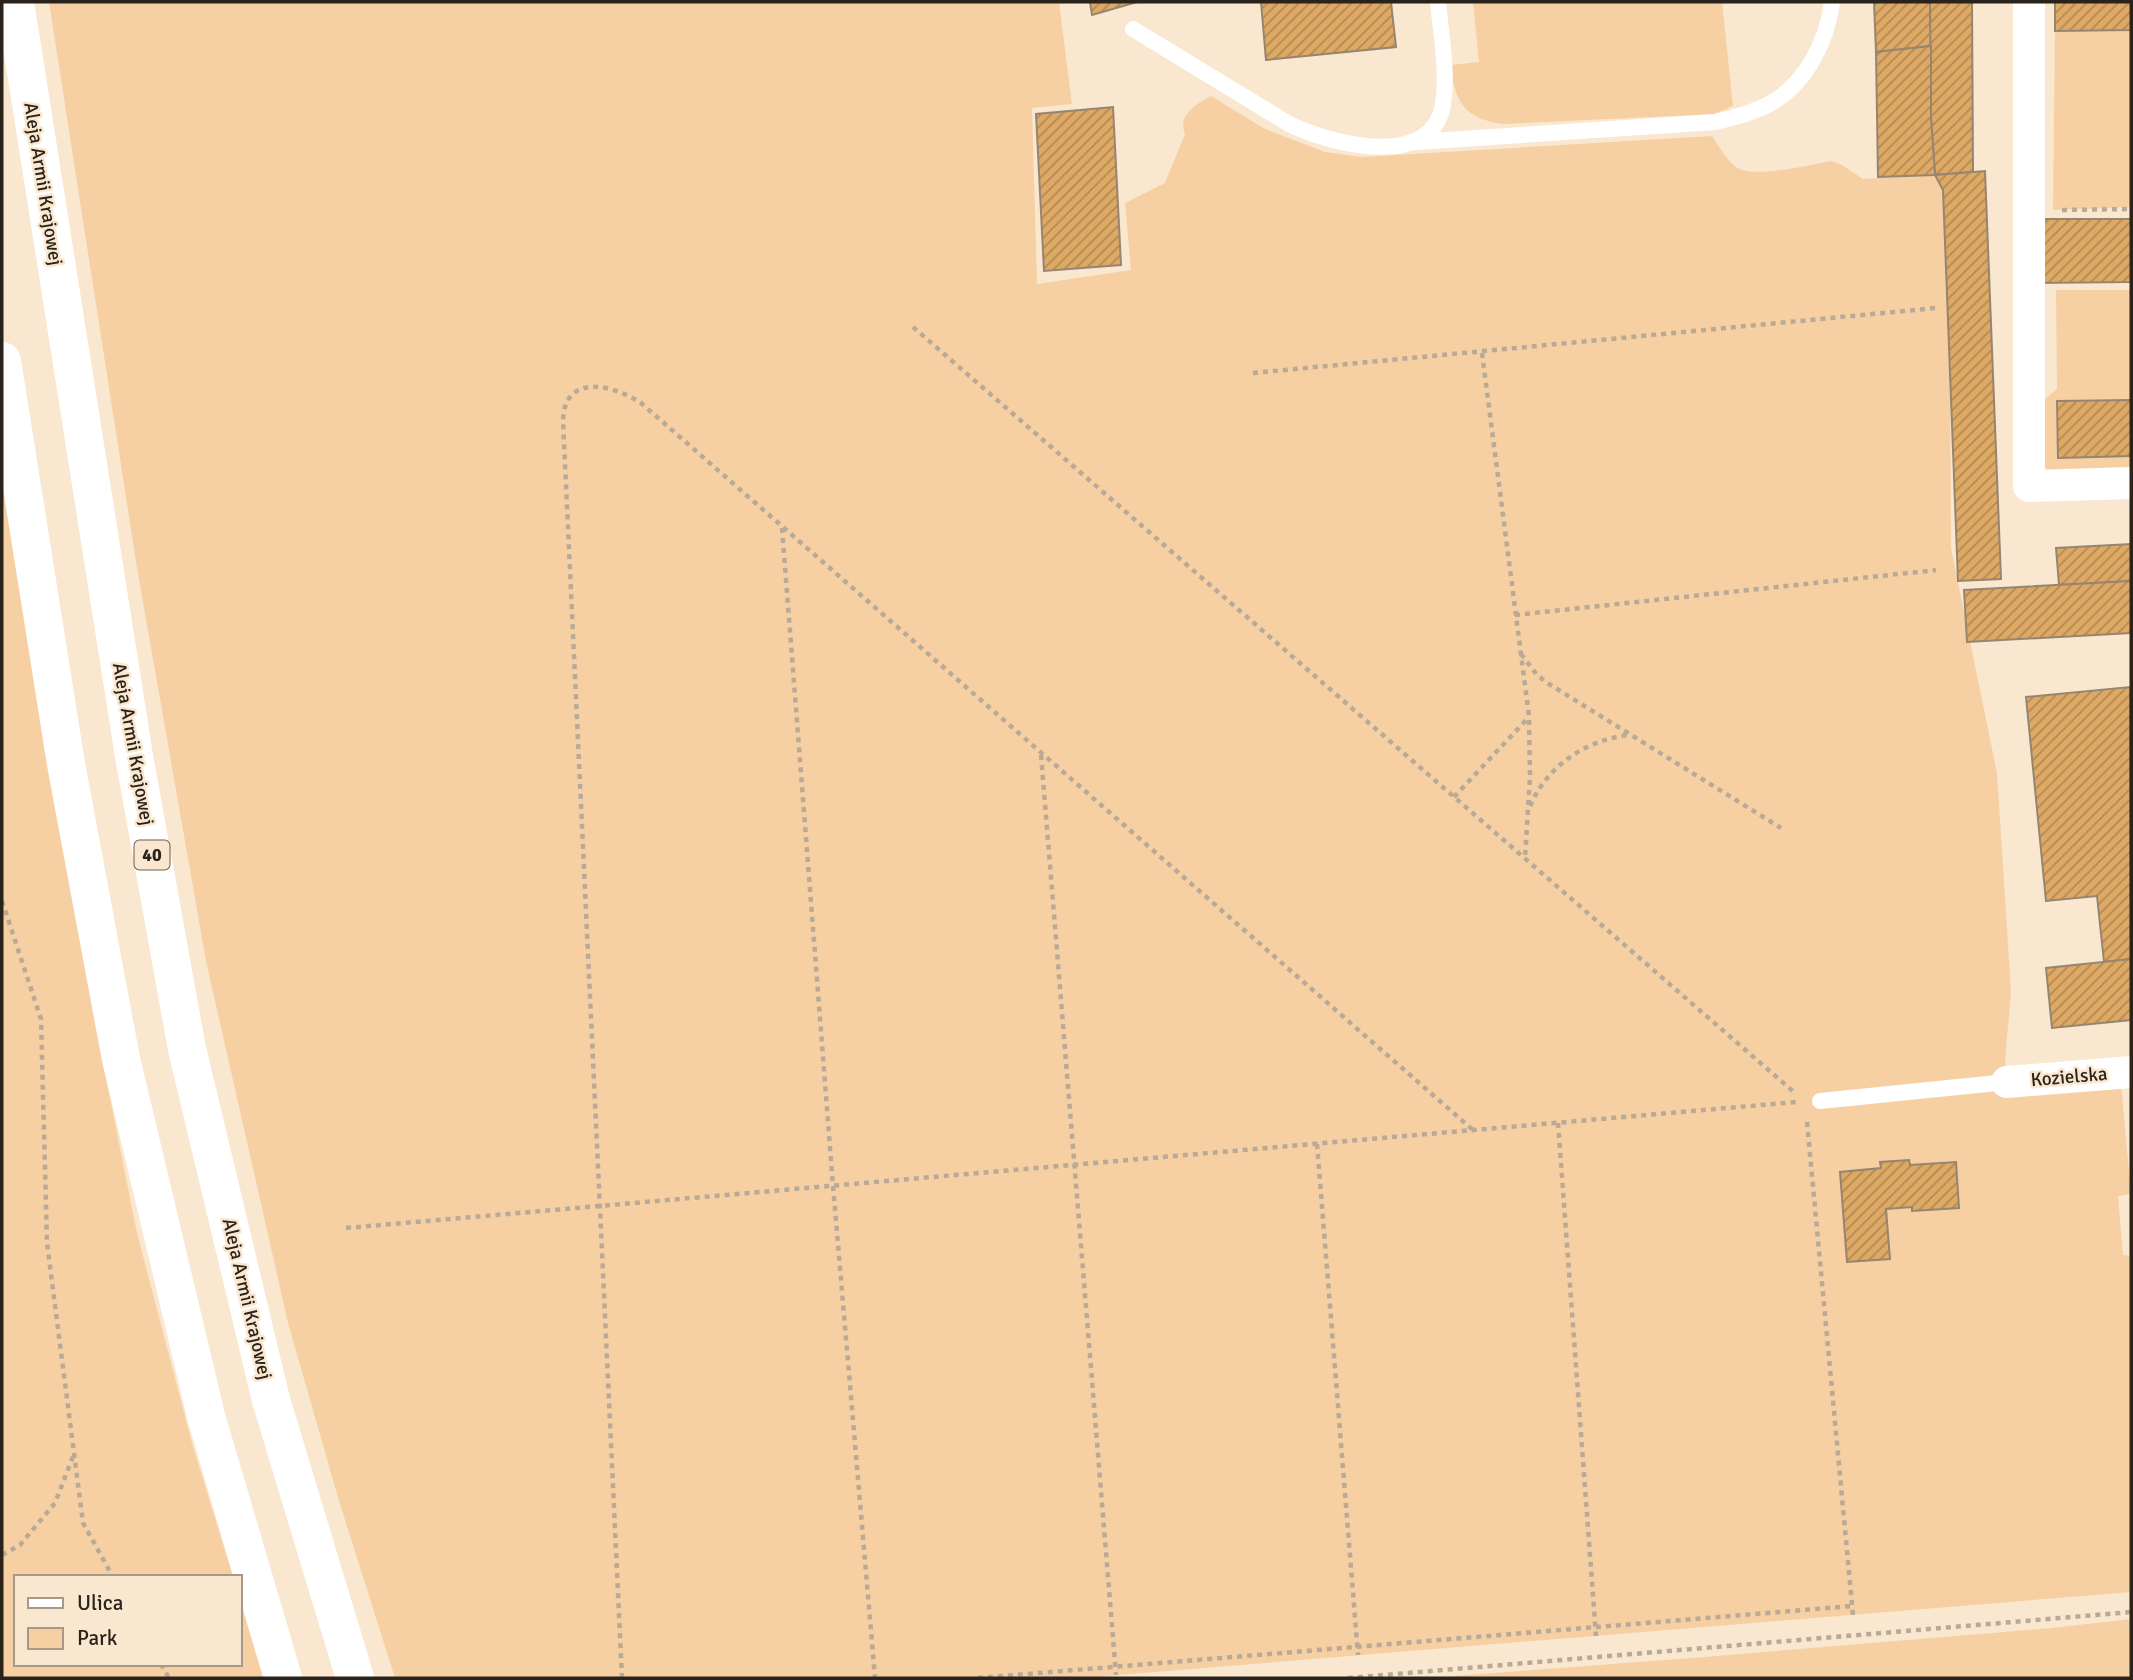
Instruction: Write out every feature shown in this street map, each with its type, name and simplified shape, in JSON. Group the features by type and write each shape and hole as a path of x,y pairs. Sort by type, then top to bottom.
{"main road":[{"name":"Aleja Armii Krajowej","path":"15,2 130,729 187,1049 271,1400 355,1678"},
{"path":"2,361 66,764 121,1059 206,1416 284,1678"}],"street":[{"path":"2029,2 2029,486 2131,483"},
{"name":"Kozielska","path":"2007,1082 2131,1072"}],"lane":[{"path":"1417,142 1433,131 1442,107 1445,82 1438,2"},
{"path":"1133,29 1313,136 1352,145 1387,146 1716,122 1747,114 1771,103 1790,89 1804,72 1818,50 1832,2"},
{"path":"1813,1102 2007,1082"}],"path":[{"path":"2029,210 2131,209"},
{"path":"1253,373 1936,308"},
{"path":"913,327 1454,797 1813,1102 1853,1615"},
{"path":"1482,352 1529,716 1525,858"},
{"path":"622,1678 563,421 568,398 575,391 608,388 625,392 641,402 1473,1130"},
{"path":"782,528 833,1186 875,1678"},
{"path":"1515,615 1936,570"},
{"path":"1520,652 1537,675 1549,684 1781,828"},
{"path":"1454,797 1529,716"},
{"path":"1528,811 1545,781 1567,758 1610,737 1630,735"},
{"path":"1041,754 1116,1675"},
{"path":"2,901 41,1019 47,1243 83,1523 112,1575"},
{"path":"346,1228 1813,1102"},
{"path":"1558,1123 1596,1636"},
{"path":"1317,1144 1358,1656"},
{"path":"2,1555 20,1545 55,1503 74,1453"},
{"path":"978,1678 1852,1605"},
{"path":"1348,1678 2131,1612"}],"green space":[{"path":"49,2 1059,2 1072,104 1032,108 1037,284 1131,270 1125,203 1165,183 1185,134 1183,127 1186,116 1211,96 1265,129 1325,152 1362,157 1712,136 1736,167 1755,172 1831,161 1863,179 1935,175 1943,190 1950,369 1951,548 1997,773 2011,991 2005,1061 2007,1082 2121,1084 2131,1194 2118,1196 2123,1255 2131,1256 2131,1592 1082,1678 395,1678 339,1501 288,1323 206,961 137,568"},
{"path":"1473,2 1722,2 1733,106 1714,114 1503,124 1479,118 1464,107 1459,99 1451,65 1479,62"},
{"path":"2131,30 2131,207 2053,210 2055,31"},
{"path":"2056,290 2131,290 2131,471 2050,472 2039,461 2037,406 2057,389"},
{"path":"2,471 97,1033 137,1233 192,1443 232,1575 14,1575 14,1666 242,1666 242,1606 264,1678 2,1678"},
{"path":"2131,1619 2131,1678 1427,1678 2051,1628"}],"building":[{"path":"1090,2 1137,2 1092,15"},
{"path":"1261,2 1391,2 1396,47 1266,60"},
{"path":"1874,2 1930,2 1931,46 1876,52"},
{"path":"1930,2 1972,2 1973,172 1935,175 1931,118"},
{"path":"2055,2 2131,2 2131,30 2055,31"},
{"path":"1931,46 1931,118 1935,175 1878,177 1876,52"},
{"path":"1113,107 1121,265 1044,271 1036,114"},
{"path":"1985,171 2001,579 1958,581 1943,190 1935,175"},
{"path":"2034,219 2131,219 2131,282 2033,283"},
{"path":"2131,400 2131,456 2058,458 2057,401"},
{"path":"2131,544 2131,581 2059,585 2056,548"},
{"path":"2131,581 2131,633 1967,642 1964,590"},
{"path":"2130,687 2131,959 2104,962 2097,896 2046,901 2026,697"},
{"path":"2131,959 2131,1020 2052,1028 2046,968"},
{"path":"1909,1160 1910,1165 1956,1162 1959,1208 1912,1211 1912,1207 1886,1209 1890,1259 1847,1262 1840,1172 1881,1168 1880,1162"}]}
